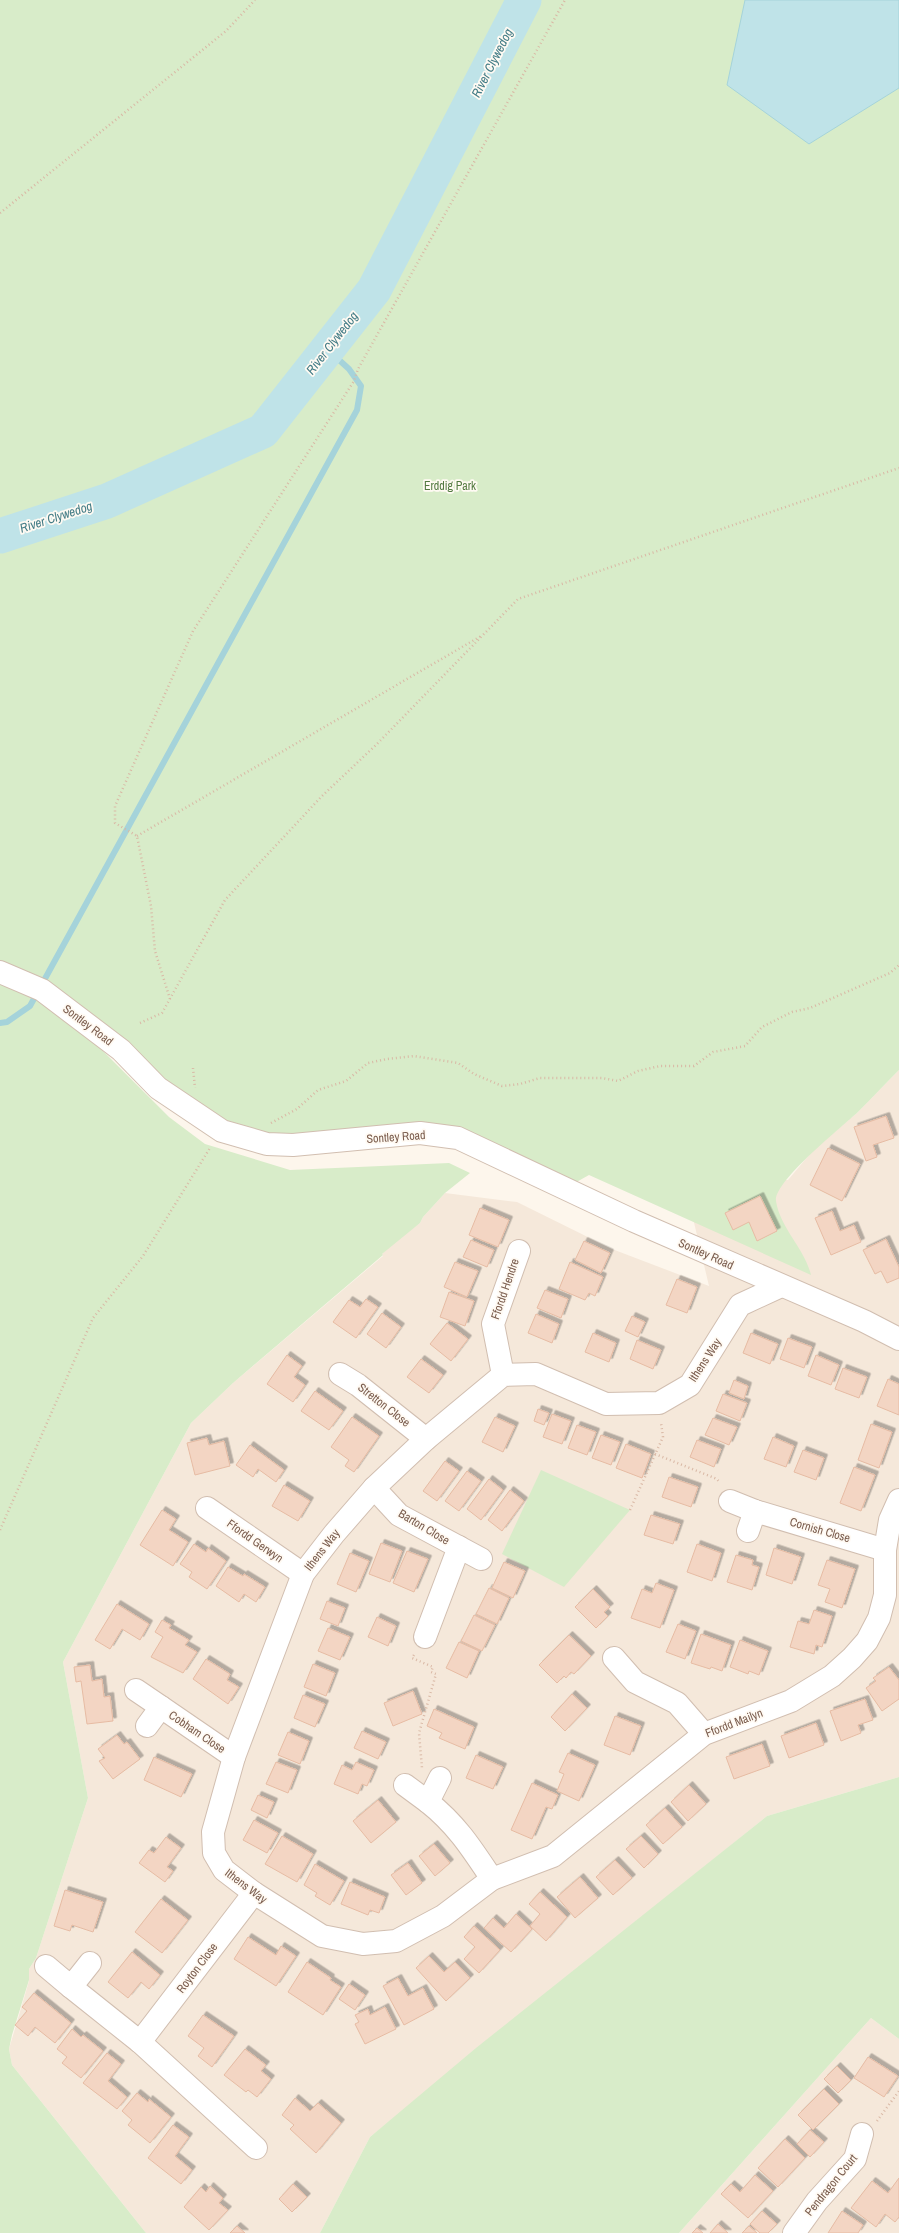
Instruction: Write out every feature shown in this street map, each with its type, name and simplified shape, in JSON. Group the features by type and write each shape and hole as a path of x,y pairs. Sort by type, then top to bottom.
{"street":[{"name":"Sontley Road","path":"0,972 37,988 121,1050 158,1088 222,1131 266,1144 287,1145 420,1133 458,1138 606,1209 864,1321 899,1339"},
{"name":"Ffordd Hendre","path":"503,1375 493,1324 519,1251"},
{"name":"Ithens Way","path":"443,1916 396,1942 363,1944 322,1936 254,1893 224,1870 214,1853 213,1832 234,1757 303,1574 334,1534 374,1488 426,1439 503,1375 536,1374 606,1404 659,1403 690,1385 740,1305 781,1286"},
{"name":"Stretton Close","path":"340,1374 358,1385 426,1439"},
{"name":"Barton Close","path":"374,1488 399,1515 481,1559"},
{"name":"Ffordd Mailyn","path":"443,1916 492,1879 553,1856 704,1734 791,1701 832,1676 852,1658 867,1641 879,1618 885,1595 884,1550 890,1520 899,1500"},
{"name":"Cornish Close","path":"730,1501 755,1511 884,1550"},
{"name":"Ffordd Gerwyn","path":"208,1508 303,1574"},
{"path":"748,1531 755,1511"},
{"name":"Barton Close","path":"425,1637 459,1547"},
{"path":"614,1658 635,1682 677,1703 704,1734"},
{"name":"Cobham Close","path":"136,1690 234,1757"},
{"name":"Cobham Close","path":"147,1726 161,1707"},
{"path":"428,1802 440,1778"},
{"path":"405,1785 445,1815 462,1833 492,1879"},
{"name":"Royton Close","path":"140,2042 254,1893"},
{"path":"71,1987 90,1963"},
{"path":"46,1966 140,2042 256,2148"},
{"name":"Pendragon Court","path":"794,2233 817,2201 855,2159 862,2134"}],"path":[{"path":"0,213 226,31 254,0"},
{"path":"170,999 155,951 151,906 137,836 115,823 115,806 193,631 354,381 358,369 565,0"},
{"path":"140,1023 162,1013 225,900 322,796 376,745 518,599 899,468"},
{"path":"137,836 484,634"},
{"path":"264,1123 271,1123 297,1109 318,1090 346,1081 368,1063 387,1059 414,1056 458,1063 474,1074 502,1086 520,1084 540,1078 602,1078 618,1081 638,1071 660,1066 694,1066 713,1052 745,1046 762,1027 792,1012 810,1008 890,974 899,965"},
{"path":"193,1068 195,1089 201,1093"},
{"path":"0,1530 93,1318 143,1256 222,1131"},
{"path":"630,1510 663,1437 659,1403"},
{"path":"656,1454 717,1479 730,1501"},
{"path":"425,1637 422,1635 412,1658 433,1667 431,1672 436,1674 419,1733 420,1754 428,1802"},
{"path":"885,2113 899,2091"}],"shaded area":[{"path":"899,1070 899,1777 767,1816 370,2137 320,2233 146,2233 12,2065 9,2049 29,1981 29,1969 36,1958 88,1798 63,1662 191,1423 233,1383 383,1256 382,1254 394,1242 420,1223 423,1217 445,1193 517,1202 612,1249 709,1286 683,1176 788,1180 815,1148 857,1113"},
{"path":"871,2018 899,2039 899,2233 679,2233"}],"green space":[{"name":"Erddig Park","path":"0,0 899,0 899,1070 858,1112 797,1168 778,1192 776,1201 778,1211 787,1229 804,1256 811,1275 589,1175 564,1189 458,1138 346,1141 222,1131 0,972"},
{"path":"0,979 25,990 94,1042 169,1117 205,1144 290,1170 449,1163 470,1173 445,1193 423,1217 420,1223 233,1383 191,1423 63,1662 88,1798 36,1958 29,1969 29,1980 9,2049 12,2065 146,2233 0,2233"},
{"path":"541,1470 630,1510 564,1587 502,1554"},
{"path":"899,1777 899,2039 871,2018 679,2233 320,2233 370,2137 476,2048 767,1816"}],"water":[{"path":"745,0 899,0 899,88 809,144 727,85"}],"building":[{"path":"886,1116 894,1138 873,1145 877,1157 866,1161 854,1127"},
{"path":"828,1148 860,1164 842,1201 810,1185"},
{"path":"760,1196 777,1231 757,1241 749,1222 733,1230 725,1213"},
{"path":"480,1208 509,1220 498,1247 469,1235"},
{"path":"832,1211 840,1231 854,1225 861,1242 831,1255 815,1218"},
{"path":"886,1239 899,1267 899,1278 887,1283 881,1271 875,1274 863,1250"},
{"path":"471,1240 494,1250 487,1267 463,1257"},
{"path":"584,1241 610,1253 601,1273 575,1260"},
{"path":"455,1262 478,1271 467,1297 444,1287"},
{"path":"570,1262 603,1277 595,1296 589,1293 585,1300 559,1289"},
{"path":"677,1279 697,1287 687,1313 666,1305"},
{"path":"545,1290 568,1299 561,1318 537,1308"},
{"path":"449,1292 474,1301 465,1326 440,1317"},
{"path":"366,1299 378,1307 356,1338 333,1322 349,1300 360,1307"},
{"path":"382,1313 401,1327 386,1348 367,1334"},
{"path":"536,1314 559,1324 552,1343 528,1333"},
{"path":"632,1316 645,1322 638,1337 625,1331"},
{"path":"447,1323 468,1339 451,1361 430,1344"},
{"path":"593,1333 616,1343 609,1362 585,1352"},
{"path":"751,1333 778,1344 770,1364 743,1353"},
{"path":"788,1338 812,1347 804,1368 780,1359"},
{"path":"637,1340 661,1350 653,1369 630,1359"},
{"path":"287,1355 302,1366 294,1377 305,1385 293,1402 267,1384"},
{"path":"816,1355 839,1365 831,1385 808,1376"},
{"path":"421,1359 443,1375 429,1393 407,1377"},
{"path":"843,1368 867,1377 859,1398 835,1389"},
{"path":"888,1379 899,1384 899,1415 877,1406"},
{"path":"734,1380 748,1386 744,1399 729,1393"},
{"path":"315,1391 343,1411 329,1430 301,1411"},
{"path":"723,1394 747,1403 740,1421 716,1411"},
{"path":"538,1409 549,1413 544,1425 534,1421"},
{"path":"552,1414 571,1421 562,1444 543,1437"},
{"path":"352,1417 379,1436 354,1472 345,1466 349,1460 331,1447"},
{"path":"495,1417 515,1426 503,1452 482,1442"},
{"path":"713,1418 737,1427 729,1445 705,1435"},
{"path":"871,1424 892,1432 879,1468 858,1460"},
{"path":"577,1425 596,1432 587,1455 568,1448"},
{"path":"601,1435 620,1442 611,1465 592,1458"},
{"path":"773,1437 794,1446 786,1467 764,1459"},
{"path":"207,1438 209,1445 224,1441 230,1466 195,1475 187,1443"},
{"path":"697,1440 721,1449 714,1467 690,1457"},
{"path":"626,1444 651,1454 642,1478 616,1468"},
{"path":"250,1445 284,1470 276,1482 258,1469 253,1477 236,1465"},
{"path":"803,1450 824,1458 816,1480 794,1472"},
{"path":"445,1461 459,1471 437,1501 423,1491"},
{"path":"854,1467 875,1475 861,1511 840,1503"},
{"path":"467,1471 481,1481 459,1511 445,1501"},
{"path":"669,1477 698,1487 691,1507 662,1497"},
{"path":"489,1479 503,1490 481,1520 467,1509"},
{"path":"284,1485 310,1501 298,1521 272,1506"},
{"path":"510,1490 524,1501 502,1531 488,1520"},
{"path":"162,1510 176,1519 169,1530 188,1542 173,1566 140,1545"},
{"path":"651,1515 680,1524 673,1544 644,1535"},
{"path":"381,1543 402,1551 390,1582 369,1574"},
{"path":"194,1544 206,1552 208,1548 226,1561 207,1589 189,1577 192,1572 180,1564"},
{"path":"697,1544 721,1553 712,1581 687,1572"},
{"path":"774,1548 801,1557 792,1584 766,1575"},
{"path":"407,1551 428,1559 414,1592 393,1583"},
{"path":"350,1553 369,1561 356,1592 337,1584"},
{"path":"736,1555 753,1560 752,1565 759,1567 752,1590 727,1582"},
{"path":"827,1560 855,1569 842,1608 825,1602 830,1589 818,1585"},
{"path":"504,1562 525,1571 513,1598 492,1588"},
{"path":"228,1567 243,1576 244,1574 265,1587 256,1602 244,1594 239,1602 216,1586"},
{"path":"656,1583 674,1590 660,1628 631,1618 642,1589 652,1593"},
{"path":"489,1588 509,1598 497,1624 476,1614"},
{"path":"593,1589 610,1607 604,1612 608,1616 596,1628 575,1607"},
{"path":"327,1601 345,1608 338,1626 320,1619"},
{"path":"117,1604 149,1624 140,1640 122,1629 110,1649 95,1640"},
{"path":"814,1610 832,1616 822,1647 816,1645 814,1654 790,1647 798,1621 809,1624"},
{"path":"474,1615 495,1625 482,1651 461,1641"},
{"path":"377,1617 396,1626 388,1646 368,1637"},
{"path":"162,1620 171,1625 169,1628 189,1640 185,1645 197,1652 183,1673 151,1657 163,1637 155,1632"},
{"path":"678,1624 696,1631 685,1659 666,1652"},
{"path":"328,1628 350,1637 340,1660 318,1651"},
{"path":"701,1634 731,1645 722,1671 691,1663"},
{"path":"569,1635 591,1656 574,1674 571,1672 566,1678 564,1676 557,1683 539,1665"},
{"path":"740,1640 768,1651 759,1675 749,1671 748,1674 730,1667"},
{"path":"459,1642 479,1651 467,1678 446,1668"},
{"path":"206,1659 230,1674 227,1680 239,1687 228,1704 193,1679"},
{"path":"313,1664 335,1673 326,1696 304,1687"},
{"path":"90,1665 92,1681 102,1679 104,1697 110,1696 113,1721 87,1724 81,1681 76,1682 74,1667"},
{"path":"889,1667 899,1680 899,1699 882,1711 866,1688 876,1681 873,1678"},
{"path":"413,1691 422,1714 393,1726 384,1703"},
{"path":"572,1694 587,1708 565,1731 551,1717"},
{"path":"303,1695 325,1704 315,1727 294,1718"},
{"path":"865,1699 873,1720 858,1725 861,1733 841,1741 830,1711"},
{"path":"434,1709 474,1727 465,1749 439,1738 442,1733 427,1726"},
{"path":"615,1716 641,1726 630,1755 604,1745"},
{"path":"816,1723 824,1745 789,1758 781,1736"},
{"path":"362,1731 386,1742 378,1759 354,1748"},
{"path":"288,1732 309,1741 300,1764 278,1755"},
{"path":"117,1735 124,1744 127,1742 140,1759 113,1779 99,1761 105,1758 98,1749"},
{"path":"762,1744 770,1766 734,1779 726,1757"},
{"path":"568,1753 595,1765 579,1801 557,1791 564,1774 559,1772"},
{"path":"476,1755 503,1767 493,1789 466,1778"},
{"path":"154,1757 192,1774 181,1797 144,1780"},
{"path":"276,1762 297,1770 288,1793 266,1784"},
{"path":"356,1762 374,1770 367,1786 362,1784 358,1794 334,1784 342,1765 352,1770"},
{"path":"532,1783 558,1795 552,1809 546,1807 532,1839 511,1830"},
{"path":"689,1785 706,1804 688,1821 671,1802"},
{"path":"258,1795 274,1802 267,1818 251,1810"},
{"path":"378,1800 396,1822 371,1843 353,1821"},
{"path":"665,1808 682,1827 663,1844 646,1825"},
{"path":"254,1820 278,1833 267,1853 243,1840"},
{"path":"282,1836 313,1854 297,1882 265,1864"},
{"path":"641,1836 658,1854 644,1868 626,1849"},
{"path":"166,1837 181,1848 167,1867 173,1871 165,1882 139,1863 149,1850 154,1853"},
{"path":"434,1844 450,1863 435,1876 419,1856"},
{"path":"615,1860 632,1878 613,1895 596,1877"},
{"path":"408,1863 422,1883 406,1895 391,1875"},
{"path":"315,1864 344,1881 330,1905 315,1896 317,1893 304,1885"},
{"path":"580,1877 598,1898 575,1918 557,1897"},
{"path":"350,1882 385,1897 379,1913 370,1910 368,1915 341,1904"},
{"path":"65,1890 103,1902 93,1932 72,1925 70,1931 54,1926"},
{"path":"540,1892 567,1917 546,1941 530,1926 540,1914 529,1904"},
{"path":"161,1899 188,1920 162,1953 135,1932"},
{"path":"516,1914 532,1929 511,1952 484,1928 493,1918 504,1928"},
{"path":"474,1926 500,1950 479,1973 464,1959 475,1947 464,1937"},
{"path":"248,1937 276,1955 281,1946 296,1956 276,1986 234,1959"},
{"path":"132,1952 160,1975 149,1989 141,1982 128,1998 108,1982"},
{"path":"429,1956 444,1972 455,1962 470,1978 446,2001 416,1968"},
{"path":"307,1962 331,1978 330,1980 341,1987 323,2015 288,1992"},
{"path":"398,1978 408,1996 423,1988 434,2009 404,2025 383,1986"},
{"path":"349,1984 365,1995 355,2010 339,1999"},
{"path":"34,1993 71,2023 55,2043 35,2027 28,2036 15,2025 27,2011 22,2007"},
{"path":"385,2007 396,2029 365,2044 355,2024 359,2022 355,2015 368,2009 370,2015"},
{"path":"203,2015 234,2036 212,2067 198,2056 204,2048 188,2036"},
{"path":"72,2029 81,2037 83,2035 103,2051 81,2078 62,2063 67,2057 57,2049"},
{"path":"245,2049 266,2065 261,2071 271,2079 257,2097 248,2090 246,2092 224,2075"},
{"path":"107,2053 121,2064 108,2081 127,2097 117,2109 83,2083"},
{"path":"868,2057 898,2076 884,2097 854,2078"},
{"path":"837,2066 851,2080 838,2093 824,2079"},
{"path":"824,2089 839,2104 813,2130 798,2115"},
{"path":"137,2093 148,2102 149,2099 171,2117 150,2143 128,2125 132,2120 122,2111"},
{"path":"295,2098 310,2111 318,2103 341,2123 316,2153 290,2129 294,2125 282,2115"},
{"path":"173,2125 189,2137 175,2156 192,2170 181,2184 148,2158"},
{"path":"810,2130 824,2142 810,2157 797,2144"},
{"path":"785,2139 805,2158 778,2187 758,2168"},
{"path":"755,2175 773,2191 748,2218 721,2194 731,2184 740,2192"},
{"path":"899,2178 899,2217 895,2222 885,2214 876,2227 851,2208 872,2181 888,2193"},
{"path":"293,2184 307,2197 292,2212 279,2199"},
{"path":"210,2186 223,2198 219,2203 228,2210 209,2230 184,2207 201,2187 206,2192"},
{"path":"762,2211 777,2224 768,2233 760,2233 750,2224"},
{"path":"842,2211 863,2225 858,2233 828,2233"},
{"path":"718,2224 728,2233 710,2233"},
{"path":"237,2226 245,2233 230,2233"},
{"path":"749,2226 757,2233 742,2233"},
{"path":"697,2228 703,2233 692,2233"}],"waterway":[{"name":"River Clywedog","path":"0,536 107,501 263,431 374,290 524,0"},
{"path":"0,1023 7,1022 30,1006 357,410 361,386 349,369 327,349"}]}
